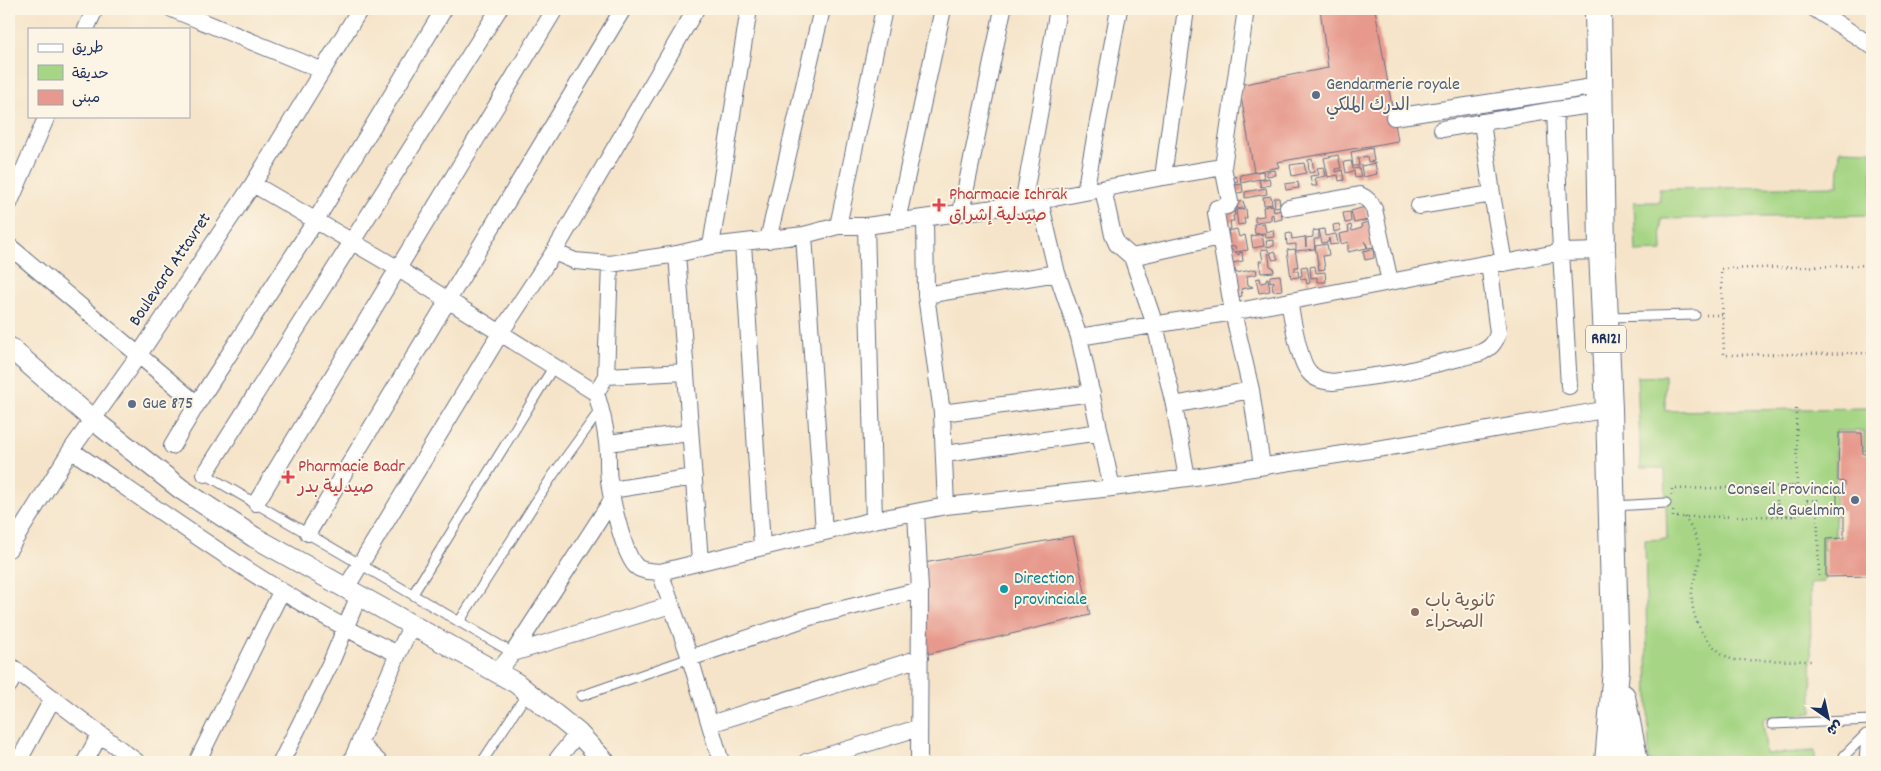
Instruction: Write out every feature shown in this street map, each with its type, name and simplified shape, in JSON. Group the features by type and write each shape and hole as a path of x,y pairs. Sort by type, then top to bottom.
{"main road":[{"name":"RR121","path":"1598,9 1602,251 1609,408 1616,669 1608,762"},
{"name":"RR121","path":"1616,669 1635,762"}],"street":[{"path":"86,28 95,9"},
{"path":"172,9 321,70"},
{"name":"Boulevard Attavret","path":"9,549 71,450 138,356 253,184 360,9"},
{"path":"172,446 316,220 444,9"},
{"path":"205,474 499,9"},
{"path":"256,503 555,9"},
{"path":"308,533 623,9"},
{"path":"281,762 332,660 345,628 360,564 501,332 554,252 696,9"},
{"path":"711,246 750,9"},
{"path":"768,240 822,9"},
{"path":"838,226 884,9"},
{"path":"897,221 943,9"},
{"path":"962,212 1003,9"},
{"path":"1023,204 1058,9"},
{"path":"1085,192 1119,9"},
{"path":"1163,177 1186,9"},
{"path":"1246,9 1223,167 1230,202 1227,206 1216,209 1233,312 1251,390 1262,466"},
{"path":"1815,9 1872,46"},
{"path":"1442,129 1554,110 1599,95"},
{"path":"1394,117 1599,95"},
{"path":"1554,110 1560,252 1569,386"},
{"path":"9,204 47,118"},
{"path":"1289,301 1302,360 1307,371 1323,381 1333,382 1403,372 1480,353 1490,348 1496,341 1498,333 1497,263 1492,194 1482,122"},
{"path":"554,252 575,261 610,264 676,254 711,246 804,235 838,226 866,226 1023,204 1223,167"},
{"path":"253,184 397,268 596,393 607,443 612,495 626,547 633,563 642,570 660,572 874,520 946,506 1186,478 1396,446 1609,408"},
{"path":"1103,189 1113,235 1117,244 1132,257 1155,325 1174,405 1186,478"},
{"path":"1419,206 1492,194"},
{"path":"1288,208 1360,195 1365,197 1374,209 1390,282"},
{"path":"1040,201 1057,273 1079,337 1112,488"},
{"path":"926,218 926,295 942,413 946,506"},
{"path":"866,226 874,520"},
{"path":"804,235 824,532"},
{"path":"1132,257 1220,237"},
{"path":"743,243 762,546"},
{"path":"9,246 197,404"},
{"path":"1079,337 1233,312 1560,252 1602,251"},
{"path":"676,254 700,561"},
{"path":"596,393 606,376 610,264"},
{"path":"926,295 1057,273"},
{"path":"9,347 92,419 181,489 230,522 497,672 528,692 578,733 605,762"},
{"path":"606,376 686,372"},
{"path":"1174,405 1251,390"},
{"path":"942,413 1092,393"},
{"path":"945,454 1100,432"},
{"path":"607,443 690,433"},
{"path":"71,450 280,592 345,628 398,654"},
{"path":"497,672 513,653 612,495 694,477"},
{"path":"916,512 920,590 919,762"},
{"path":"660,572 690,658 721,762"},
{"path":"690,658 810,617 920,590"},
{"path":"197,762 280,592"},
{"path":"513,653 671,605"},
{"path":"351,762 412,624"},
{"path":"710,724 920,658"},
{"path":"9,686 13,668 137,762"},
{"path":"18,762 53,698"},
{"path":"806,762 918,728"},
{"path":"555,762 578,733"},
{"path":"85,762 100,734"},
{"path":"360,744 379,762"}],"lane":[{"path":"1604,317 1695,315"},
{"path":"412,594 554,366"},
{"path":"459,622 553,475 601,409"},
{"path":"205,474 513,653"},
{"path":"1612,506 1670,501"},
{"path":"580,696 690,658"},
{"path":"482,762 528,692"},
{"path":"1772,724 1872,720"},
{"path":"1845,762 1844,756 1869,731"},
{"path":"1864,762 1869,731"}],"path":[{"path":"1872,265 1721,269 1724,355 1872,353"},
{"path":"1695,315 1722,315"},
{"path":"1795,486 1796,409"},
{"path":"1793,516 1783,514 1777,500 1778,495 1784,488 1795,486"},
{"path":"1795,486 1806,494 1807,500 1802,512 1793,516 1685,517 1673,517 1670,501 1672,489 1795,486"},
{"path":"1807,500 1818,500 1819,577"},
{"path":"1685,517 1699,547 1700,556 1692,591 1693,609 1699,628 1708,642 1722,655 1733,660 1811,661"}],"green space":[{"path":"1840,150 1872,151 1872,215 1661,219 1662,251 1636,252 1634,202 1660,202 1659,189 1838,186"},
{"path":"1665,376 1665,411 1872,408 1872,450 1864,451 1864,431 1836,431 1835,537 1823,537 1824,582 1810,583 1812,713 1763,718 1766,754 1815,751 1815,762 1649,762 1645,540 1667,539 1665,468 1641,468 1637,377"}],"building":[{"name":"Gendarmerie royale الدرك الملكي","path":"1320,9 1375,9 1398,141 1277,162 1279,167 1254,172 1239,85 1328,68"},
{"path":"1372,148 1374,161 1368,162 1367,156 1358,158 1359,166 1353,166 1351,152"},
{"path":"1338,155 1341,168 1336,169 1336,172 1342,170 1344,180 1339,181 1338,175 1328,177 1324,158"},
{"path":"1312,159 1314,172 1309,173 1308,160"},
{"path":"1351,161 1353,169 1359,168 1361,177 1355,178 1354,171 1346,173 1344,162"},
{"path":"1304,163 1306,173 1292,176 1290,165"},
{"path":"1375,163 1377,174 1363,177 1361,166"},
{"path":"1324,167 1326,176 1315,178 1317,186 1312,186 1310,176 1319,175 1317,168"},
{"path":"1275,170 1276,175 1267,176 1267,171"},
{"path":"1263,171 1264,178 1241,183 1240,175"},
{"path":"1236,176 1238,181 1234,182 1235,185 1242,184 1243,192 1233,194 1227,179"},
{"path":"1269,178 1271,185 1261,187 1259,180"},
{"path":"1298,182 1299,188 1286,190 1285,184"},
{"path":"1266,188 1267,194 1245,198 1245,192"},
{"path":"1271,196 1272,204 1264,205 1263,197"},
{"path":"1274,198 1279,198 1280,206 1275,207"},
{"path":"1243,201 1245,207 1238,209 1236,203"},
{"path":"1273,205 1274,212 1281,210 1282,219 1274,221 1273,214 1271,215 1271,220 1255,222 1255,217 1264,216 1263,207"},
{"path":"1233,206 1235,215 1233,216 1234,221 1230,221 1231,229 1221,230 1219,212"},
{"path":"1365,207 1368,220 1354,223 1351,211"},
{"path":"1246,209 1247,218 1244,218 1245,224 1238,225 1236,210"},
{"path":"1350,212 1351,222 1345,223 1343,213"},
{"path":"1369,222 1375,247 1368,248 1365,241 1367,248 1348,252 1348,242 1341,244 1339,234 1349,232 1348,226 1351,225 1352,231 1362,228 1361,224"},
{"path":"1264,223 1266,232 1273,230 1274,237 1266,238 1265,233 1255,234 1254,224"},
{"path":"1339,224 1341,230 1334,232 1333,225"},
{"path":"1237,229 1239,237 1245,235 1248,250 1236,252 1235,246 1224,248 1222,236 1229,235 1228,231"},
{"path":"1324,229 1325,236 1336,234 1338,244 1330,245 1329,238 1328,242 1322,243 1319,230"},
{"path":"1319,230 1319,239 1314,239 1315,249 1296,251 1296,244 1287,245 1286,234 1291,233 1292,239 1305,237 1306,247 1306,238 1313,237 1313,231"},
{"path":"1262,234 1264,246 1253,248 1251,236"},
{"path":"1274,240 1274,246 1267,247 1266,241"},
{"path":"1327,244 1329,255 1323,256 1325,269 1319,270 1315,246"},
{"path":"1225,249 1231,249 1239,255 1242,252 1243,261 1233,263"},
{"path":"1268,249 1270,266 1273,267 1274,272 1261,273 1259,261 1263,261 1261,250"},
{"path":"1295,249 1298,267 1295,267 1295,271 1298,271 1299,277 1291,278 1287,250"},
{"path":"1373,249 1374,258 1365,260 1363,251"},
{"path":"1275,251 1278,259 1273,260 1270,253"},
{"path":"1307,266 1310,283 1307,284 1306,278 1301,279 1300,276 1302,276 1301,267"},
{"path":"1315,266 1316,273 1325,272 1326,282 1317,282 1317,277 1311,278 1310,267"},
{"path":"1235,269 1236,273 1256,269 1257,274 1247,276 1248,285 1253,287 1241,289 1242,296 1233,298 1228,270"},
{"path":"1280,275 1282,290 1273,291 1272,284 1274,281 1270,282 1270,276"},
{"path":"1260,278 1261,283 1266,282 1268,278 1270,291 1259,293 1256,279"},
{"name":"Conseil Provincial de Guelmim","path":"1839,433 1862,433 1863,454 1872,454 1872,576 1826,577 1826,539 1844,538 1844,511 1837,510 1837,489 1844,489 1844,482 1838,481"},
{"name":"Direction provinciale","path":"1073,536 1090,615 924,655 924,563"}],"place":[{"name":"Gendarmerie royale الدرك الملكي","path":"1316,95"},
{"name":"Pharmacie Ichrak صيدلية إشراق","path":"939,205"},
{"name":"Gue 875","path":"132,404"},
{"name":"Pharmacie Badr صيدلية بدر","path":"288,477"},
{"name":"Conseil Provincial de Guelmim","path":"1855,500"},
{"name":"Direction provinciale","path":"1004,589"},
{"name":"ثانوية باب الصحراء","path":"1415,612"}]}
